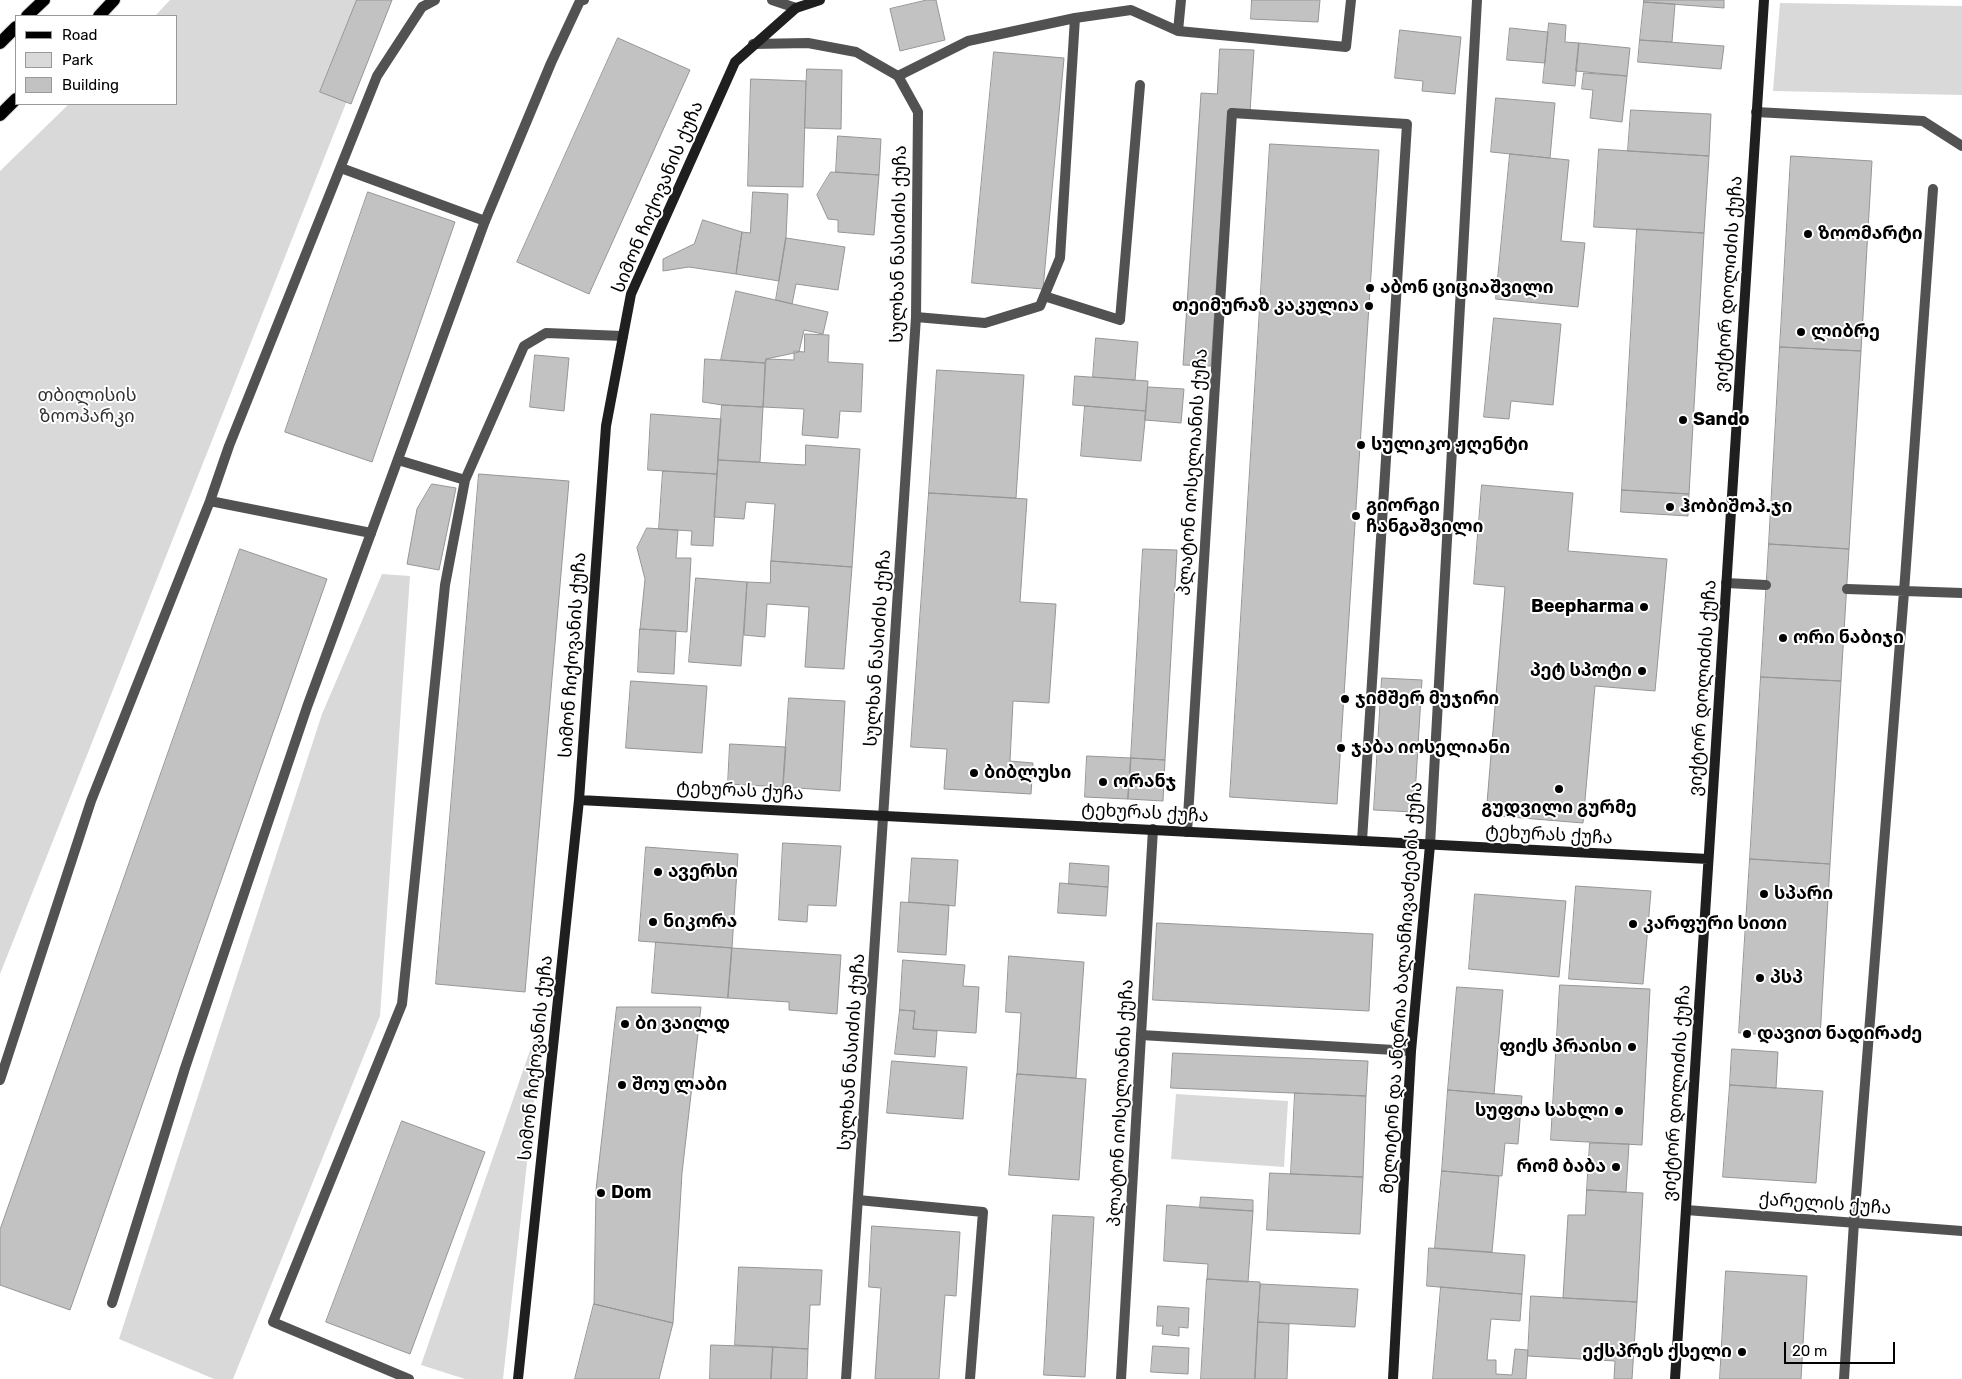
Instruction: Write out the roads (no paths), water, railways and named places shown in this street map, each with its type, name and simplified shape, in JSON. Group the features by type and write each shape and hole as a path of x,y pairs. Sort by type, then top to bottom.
{"main road":[{"path":"28,15 44,0"},
{"path":"100,15 114,0"},
{"path":"0,43 15,28"},
{"path":"0,115 15,100"}],"street":[{"path":"0,1080 91,801 210,501 233,436 377,76 422,7 436,0"},
{"path":"112,1303 192,1049 307,707 485,221 578,0"},
{"path":"772,0 796,8"},
{"name":"სიმონ ჩიქოვანის ქუჩა","path":"518,1379 580,800 606,426 631,294 735,62 753,44 796,8 820,0"},
{"path":"1178,31 1181,0"},
{"path":"753,44 808,43 856,52 898,76 968,41 1075,18 1130,10 1178,31 1346,47 1351,0"},
{"name":"მელიტონ და ანდრია ბალანჩივაძეების ქუჩა","path":"1393,1379 1411,1052 1430,845 1477,0"},
{"name":"ვიქტორ დოლიძის ქუჩა","path":"1675,1379 1764,0"},
{"path":"916,317 986,323 1040,306 1060,258 1075,18"},
{"name":"სულხან ნასიძის ქუჩა","path":"846,1379 916,317 918,112 898,76"},
{"path":"1044,296 1120,320 1140,85"},
{"path":"1756,112 1923,121 1962,146"},
{"name":"პლატონ იოსელიანის ქუჩა","path":"1187,832 1232,113 1407,124 1362,841"},
{"path":"341,168 485,221"},
{"path":"1844,1379 1854,1222 1904,592 1933,189"},
{"path":"409,1379 273,1322 402,1004 445,585 465,480 524,346 546,333 623,336"},
{"path":"398,460 465,480"},
{"path":"210,501 371,533"},
{"path":"1726,583 1766,585"},
{"path":"1847,589 1962,593"},
{"name":"ტეხურას ქუჩა","path":"580,800 1708,859"},
{"name":"პლატონ იოსელიანის ქუჩა","path":"1121,1379 1153,829"},
{"path":"1141,1035 1411,1052"},
{"path":"858,1200 983,1212 970,1379"},
{"name":"ქარელის ქუჩა","path":"1686,1210 1962,1231"}],"place":[{"name":"ზოომარტი","path":"1808,234"},
{"name":"აბონ ციციაშვილი","path":"1370,288"},
{"name":"თეიმურაზ კაკულია","path":"1369,306"},
{"name":"ლიბრე","path":"1801,332"},
{"name":"Sando","path":"1683,420"},
{"name":"სულიკო ჟღენტი","path":"1361,445"},
{"name":"ჰობიშოპ.ჯი","path":"1670,507"},
{"name":"გიორგი ჩანგაშვილი","path":"1356,516"},
{"name":"Beepharma","path":"1644,607"},
{"name":"ორი ნაბიჯი","path":"1783,638"},
{"name":"პეტ სპოტი","path":"1642,671"},
{"name":"ჯიმშერ მუჯირი","path":"1345,699"},
{"name":"ჯაბა იოსელიანი","path":"1341,748"},
{"name":"ბიბლუსი","path":"974,773"},
{"name":"ორანჯ","path":"1103,782"},
{"name":"გუდვილი გურმე","path":"1559,789"},
{"name":"ავერსი","path":"658,872"},
{"name":"სპარი","path":"1764,894"},
{"name":"ნიკორა","path":"653,922"},
{"name":"კარფური სითი","path":"1633,924"},
{"name":"პსპ","path":"1760,978"},
{"name":"ბი ვაილდ","path":"625,1024"},
{"name":"დავით ნადირაძე","path":"1747,1034"},
{"name":"ფიქს პრაისი","path":"1632,1047"},
{"name":"შოუ ლაბი","path":"622,1085"},
{"name":"სუფთა სახლი","path":"1619,1111"},
{"name":"რომ ბაბა","path":"1616,1167"},
{"name":"Dom","path":"601,1193"},
{"name":"ექსპრეს ქსელი","path":"1742,1352"}],"park label":[{"name":"თბილისის ზოოპარკი","path":"87,406"}]}
